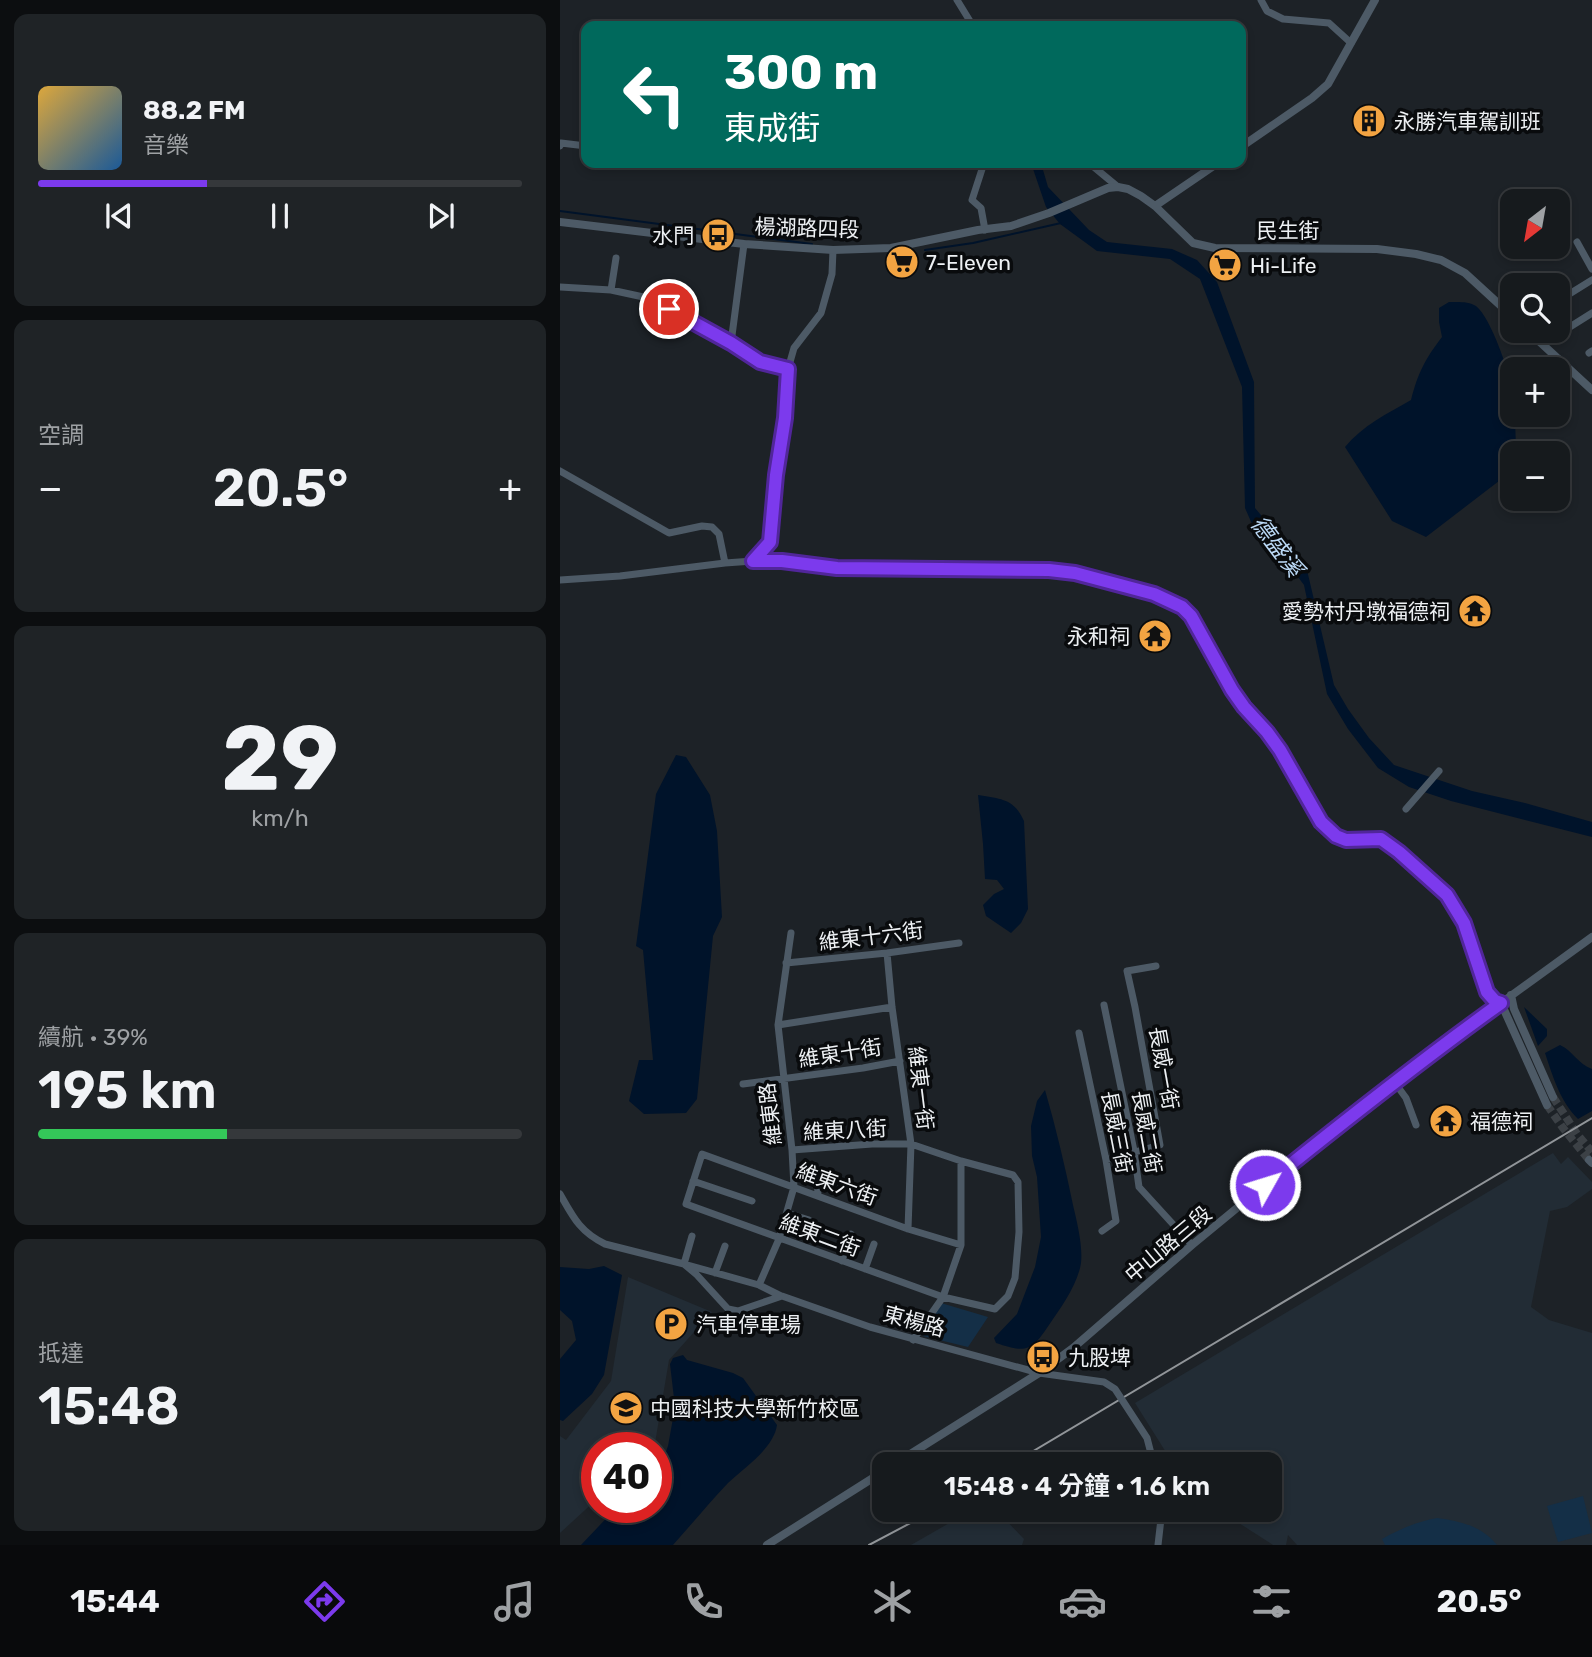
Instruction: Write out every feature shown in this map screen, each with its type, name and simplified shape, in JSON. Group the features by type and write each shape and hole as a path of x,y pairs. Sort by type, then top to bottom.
{"street":[{"path":"957,0 970,21"},
{"path":"1261,0 1267,11 1283,19 1329,23 1351,43"},
{"path":"1246,144 1328,84 1375,0"},
{"path":"560,146 561,143 581,145"},
{"path":"982,168 972,200 981,208 985,230"},
{"path":"1095,168 1118,187"},
{"path":"1155,206 1210,168"},
{"name":"楊湖路四段","path":"560,222 744,244 834,250 891,248 1011,226 1068,206 1108,188 1118,187"},
{"name":"民生街","path":"1118,187 1128,189 1155,206 1193,243 1215,248 1377,249 1416,254 1441,260 1465,273 1500,305"},
{"path":"1577,242 1592,269"},
{"path":"731,343 744,244"},
{"path":"753,561 770,542 788,369 794,348 821,313 832,274 834,250"},
{"path":"611,290 617,258"},
{"path":"1570,293 1592,280"},
{"path":"560,286 611,290 648,298 731,343 760,362 788,369"},
{"path":"1570,327 1592,313"},
{"path":"1541,343 1592,390"},
{"path":"560,471 669,533 702,526 712,527 719,534 725,563"},
{"path":"560,580 620,576 725,563 782,561 837,568 1049,570 1075,573 1154,594 1182,607 1191,616 1232,690 1280,750 1321,822 1336,836 1346,840 1381,839 1447,895 1464,923 1487,992 1495,1001 1501,1003 1550,1101 1511,995"},
{"path":"1406,809 1437,773"},
{"name":"維東路","path":"759,1285 779,1239 794,1187 778,1025 791,933"},
{"name":"中山路三段","path":"914,1452 1039,1373 1073,1348 1317,1142 1592,937"},
{"name":"維東十六街","path":"786,963 959,943"},
{"name":"維東一街","path":"887,953 911,1144 908,1228"},
{"name":"長威一街","path":"1106,1160 1160,1145 1127,971 1156,966"},
{"name":"長威二街","path":"1104,1005 1139,1187 1192,1245"},
{"path":"778,1025 892,1007"},
{"name":"長威三街","path":"1079,1033 1116,1221 1102,1231"},
{"name":"維東十街","path":"743,1084 900,1061"},
{"path":"1395,1083 1406,1098 1416,1125"},
{"name":"維東八街","path":"792,1150 911,1144 1013,1175 1018,1182 1019,1232 1015,1278 1008,1296 995,1309"},
{"name":"維東六街","path":"702,1154 961,1245"},
{"name":"維東二街","path":"702,1154 686,1204 943,1297 995,1309"},
{"path":"913,1340 943,1297 961,1245 961,1161"},
{"path":"817,1174 818,1195"},
{"path":"693,1181 752,1201"},
{"name":"東楊路","path":"560,1194 578,1226 605,1244 759,1285 782,1296 913,1340 1039,1373 1104,1382 1115,1389 1147,1438 1151,1452"},
{"path":"787,1213 809,1220"},
{"path":"842,1261 851,1234"},
{"path":"684,1264 692,1236"},
{"path":"865,1269 874,1244"},
{"path":"715,1273 725,1246"},
{"name":"東楊路","path":"684,1264 728,1309 738,1311 782,1296"},
{"path":"767,1545 872,1479"},
{"path":"1158,1545 1161,1522"}],"shaded area":[{"path":"1553,1153 1561,1164 1568,1157 1592,1182 1592,1189 1567,1207 1550,1211 1531,1307 1549,1320 1592,1333 1592,1545 1297,1545 1288,1535 1286,1545 1273,1545 1237,1522 1282,1522 1282,1452 1166,1452 1135,1403"},
{"name":"中國科技大學新竹校區","path":"628,1277 712,1312 669,1360 657,1432 581,1432 581,1514 560,1533 560,1436 566,1440 611,1381"},
{"path":"941,1303 988,1317 968,1347 923,1336"},
{"path":"1583,1496 1592,1533 1558,1542 1547,1506"},
{"path":"1437,1518 1470,1526 1485,1533 1497,1545 1385,1545 1382,1539 1408,1526"},
{"path":"951,1522 1008,1522 1024,1539 1022,1545 911,1545"}],"water":[{"name":"德盛溪","path":"1033,168 1042,168 1048,187 1089,230 1107,242 1172,249 1197,260 1217,282 1254,382 1255,508 1307,570 1334,685 1369,738 1394,765 1472,791 1592,822 1592,837 1451,801 1409,787 1378,768 1348,729 1327,694 1304,585 1286,561 1256,533 1245,508 1242,387 1200,279 1170,259 1097,251 1060,224 1046,207"},
{"path":"1449,302 1473,304 1488,322 1503,357 1500,357 1500,427 1515,427 1516,441 1500,441 1500,480 1426,537 1392,521 1345,447 1367,426 1411,400 1423,367 1442,337 1439,308"},
{"path":"676,755 686,757 710,795 717,831 722,917 713,936 697,1099 686,1113 644,1114 629,1101 639,1060 653,1060 643,950 636,946 656,794"},
{"path":"978,795 1011,804 1024,821 1028,909 1021,923 1011,933 986,916 983,905 1004,889 997,880 985,879"},
{"path":"1524,1007 1547,1029 1547,1036 1538,1046"},
{"path":"1560,1045 1592,1069 1592,1111 1578,1119 1562,1097 1545,1053"},
{"path":"1045,1090 1078,1226 1081,1263 1072,1288 1043,1334 1032,1345 1021,1349 996,1343 994,1338 1017,1314 1035,1267 1041,1237 1031,1126 1037,1101"},
{"path":"604,1266 622,1275 604,1375 592,1394 563,1421 560,1420 560,1359 576,1340 572,1321 560,1310 560,1267 589,1269"},
{"path":"683,1355 687,1360 743,1378 777,1425 775,1433 764,1450 728,1483 673,1545 581,1545 602,1523 672,1523 671,1432 675,1407 670,1364 673,1358"}],"waterway":[{"path":"560,211 812,244"},
{"path":"925,250 973,243 1061,223"}],"tunnel":[{"path":"1553,1097 1592,1152"},
{"path":"1547,1105 1589,1160"}],"railway":[{"path":"1032,1452 1592,1118"},
{"path":"869,1545 912,1522"}],"place":[{"name":"永勝汽車駕訓班","path":"1369,121"},
{"name":"水門","path":"718,235"},
{"name":"7-Eleven","path":"902,262"},
{"name":"Hi-Life","path":"1225,265"},
{"name":"愛勢村丹墩福德祠","path":"1475,611"},
{"name":"永和祠","path":"1155,636"},
{"name":"福德祠","path":"1446,1121"},
{"name":"汽車停車場","path":"671,1324"},
{"name":"九股埤","path":"1043,1357"},
{"name":"中國科技大學新竹校區","path":"626,1408"}],"route":[{"path":"669,309 760,362 788,369 770,542 753,561 782,561 837,568 1049,570 1075,573 1154,594 1182,607 1191,616 1232,690 1280,750 1321,822 1336,836 1346,840 1381,839 1447,895 1464,923 1487,992 1495,1001 1501,1003 1317,1142 1265,1185"}]}
